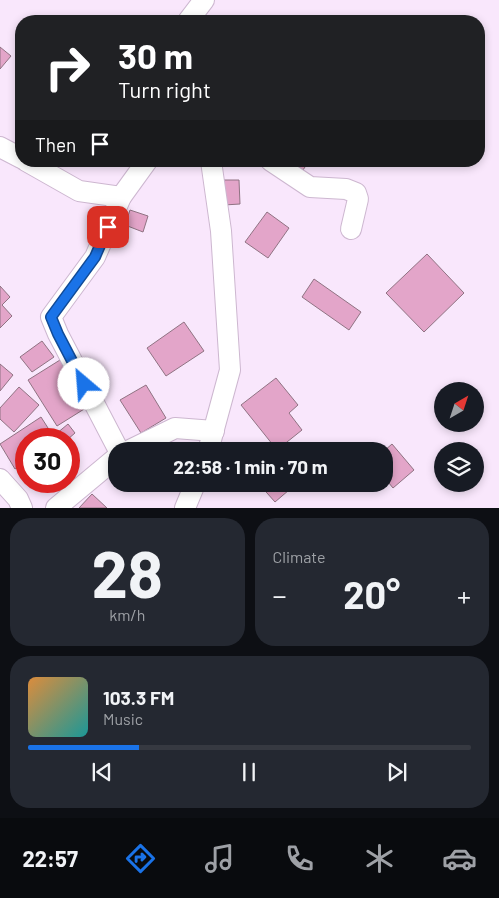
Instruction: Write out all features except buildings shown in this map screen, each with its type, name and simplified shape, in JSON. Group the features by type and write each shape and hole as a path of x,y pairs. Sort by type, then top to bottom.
{"street":[{"path":"193,15 204,0"},
{"path":"206,15 209,0"},
{"path":"0,146 15,155"},
{"path":"36,167 78,191 121,197"},
{"path":"113,442 51,317 95,257 121,197 143,167"},
{"path":"211,442 230,370 221,231 212,167"},
{"path":"280,167 310,187 346,189 356,193 358,199 351,230"},
{"path":"146,442 175,428 214,431"},
{"path":"56,508 108,465"},
{"path":"0,479 18,500 22,508"},
{"path":"185,508 191,492"}],"route":[{"path":"84,384 51,317 95,257 108,227"}]}
